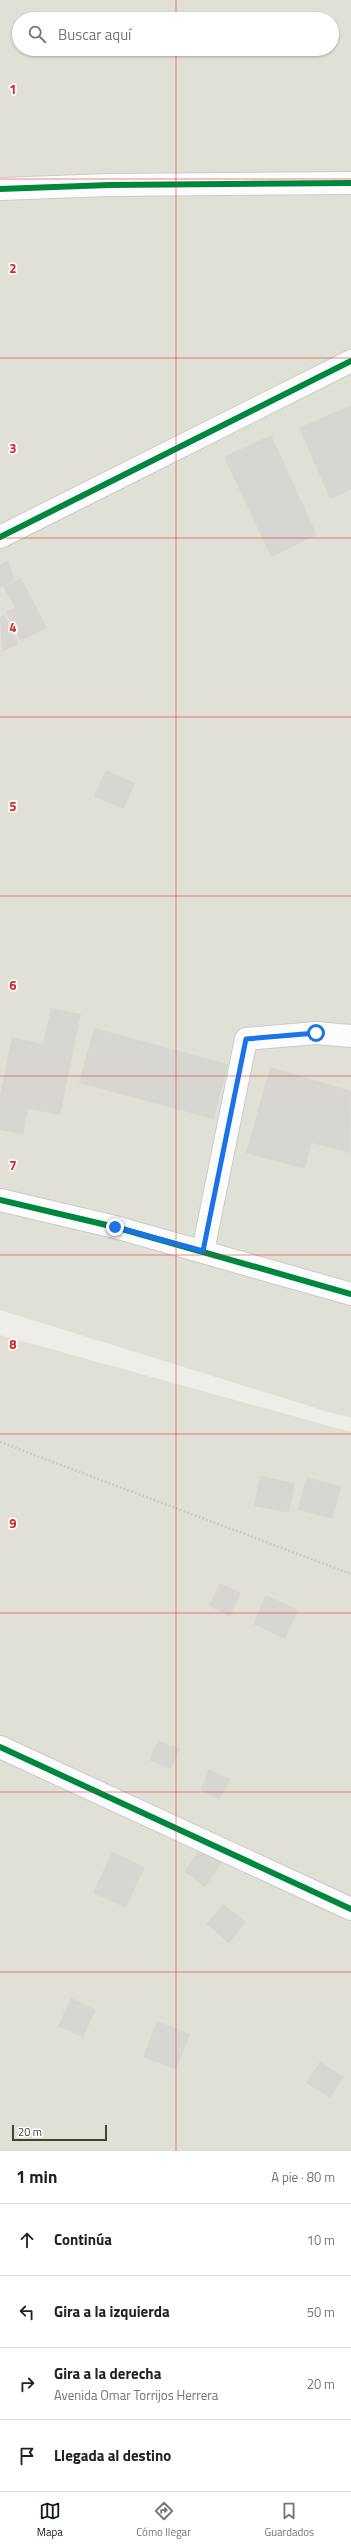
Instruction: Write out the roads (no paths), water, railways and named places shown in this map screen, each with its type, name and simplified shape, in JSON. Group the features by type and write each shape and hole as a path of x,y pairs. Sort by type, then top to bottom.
{"street":[{"path":"0,189 109,185 351,183"},
{"path":"0,537 351,360"},
{"path":"203,1251 246,1039 316,1033 351,1036"},
{"path":"0,1200 115,1227 351,1294"},
{"path":"0,1747 351,1909"}]}
